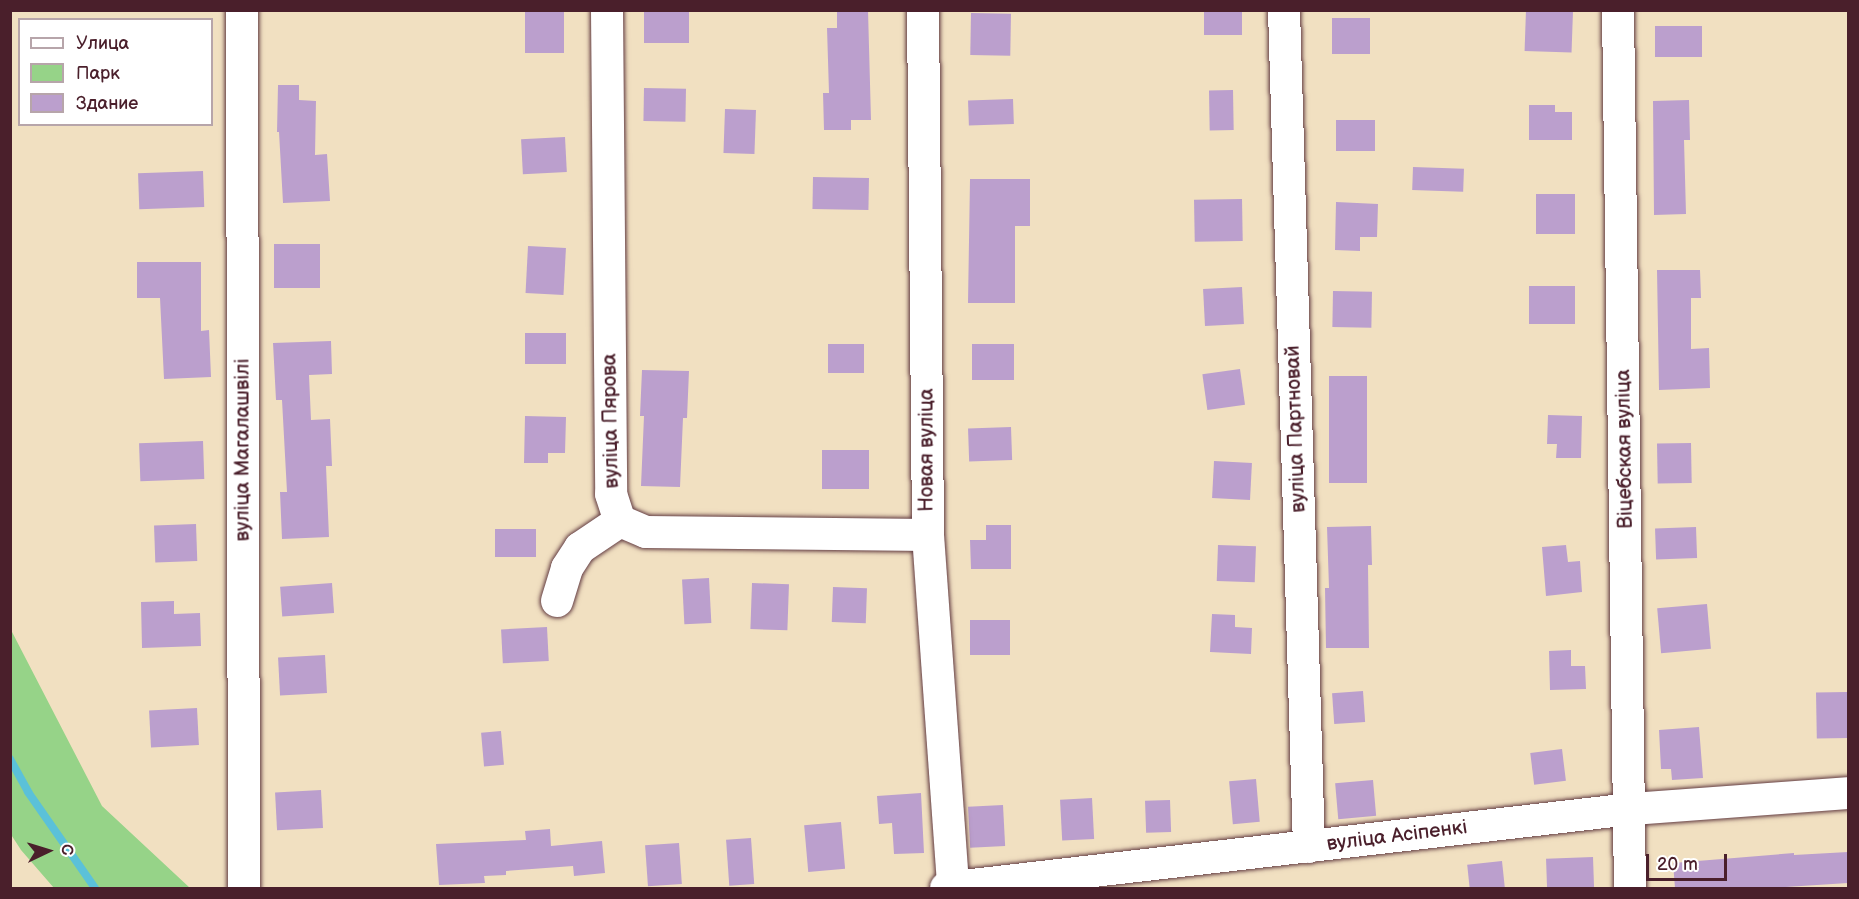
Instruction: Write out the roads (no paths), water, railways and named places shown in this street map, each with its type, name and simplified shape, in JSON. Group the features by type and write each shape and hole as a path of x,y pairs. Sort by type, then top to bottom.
{"street":[{"name":"вуліца Магалашвілі","path":"242,10 244,888"},
{"name":"вуліца Пярова","path":"607,10 611,494 620,521"},
{"name":"Новая вуліца","path":"924,10 928,535 949,888"},
{"name":"вуліца Партновай","path":"1284,10 1309,847"},
{"name":"Віцебская вуліца","path":"1618,10 1631,809 1630,888"},
{"path":"557,600 567,568 580,548 620,521 646,532 928,535"},
{"name":"вуліца Асіпенкі","path":"949,888 1631,809 1848,793"}],"waterway":[{"path":"10,759 28,792 95,888"}]}
